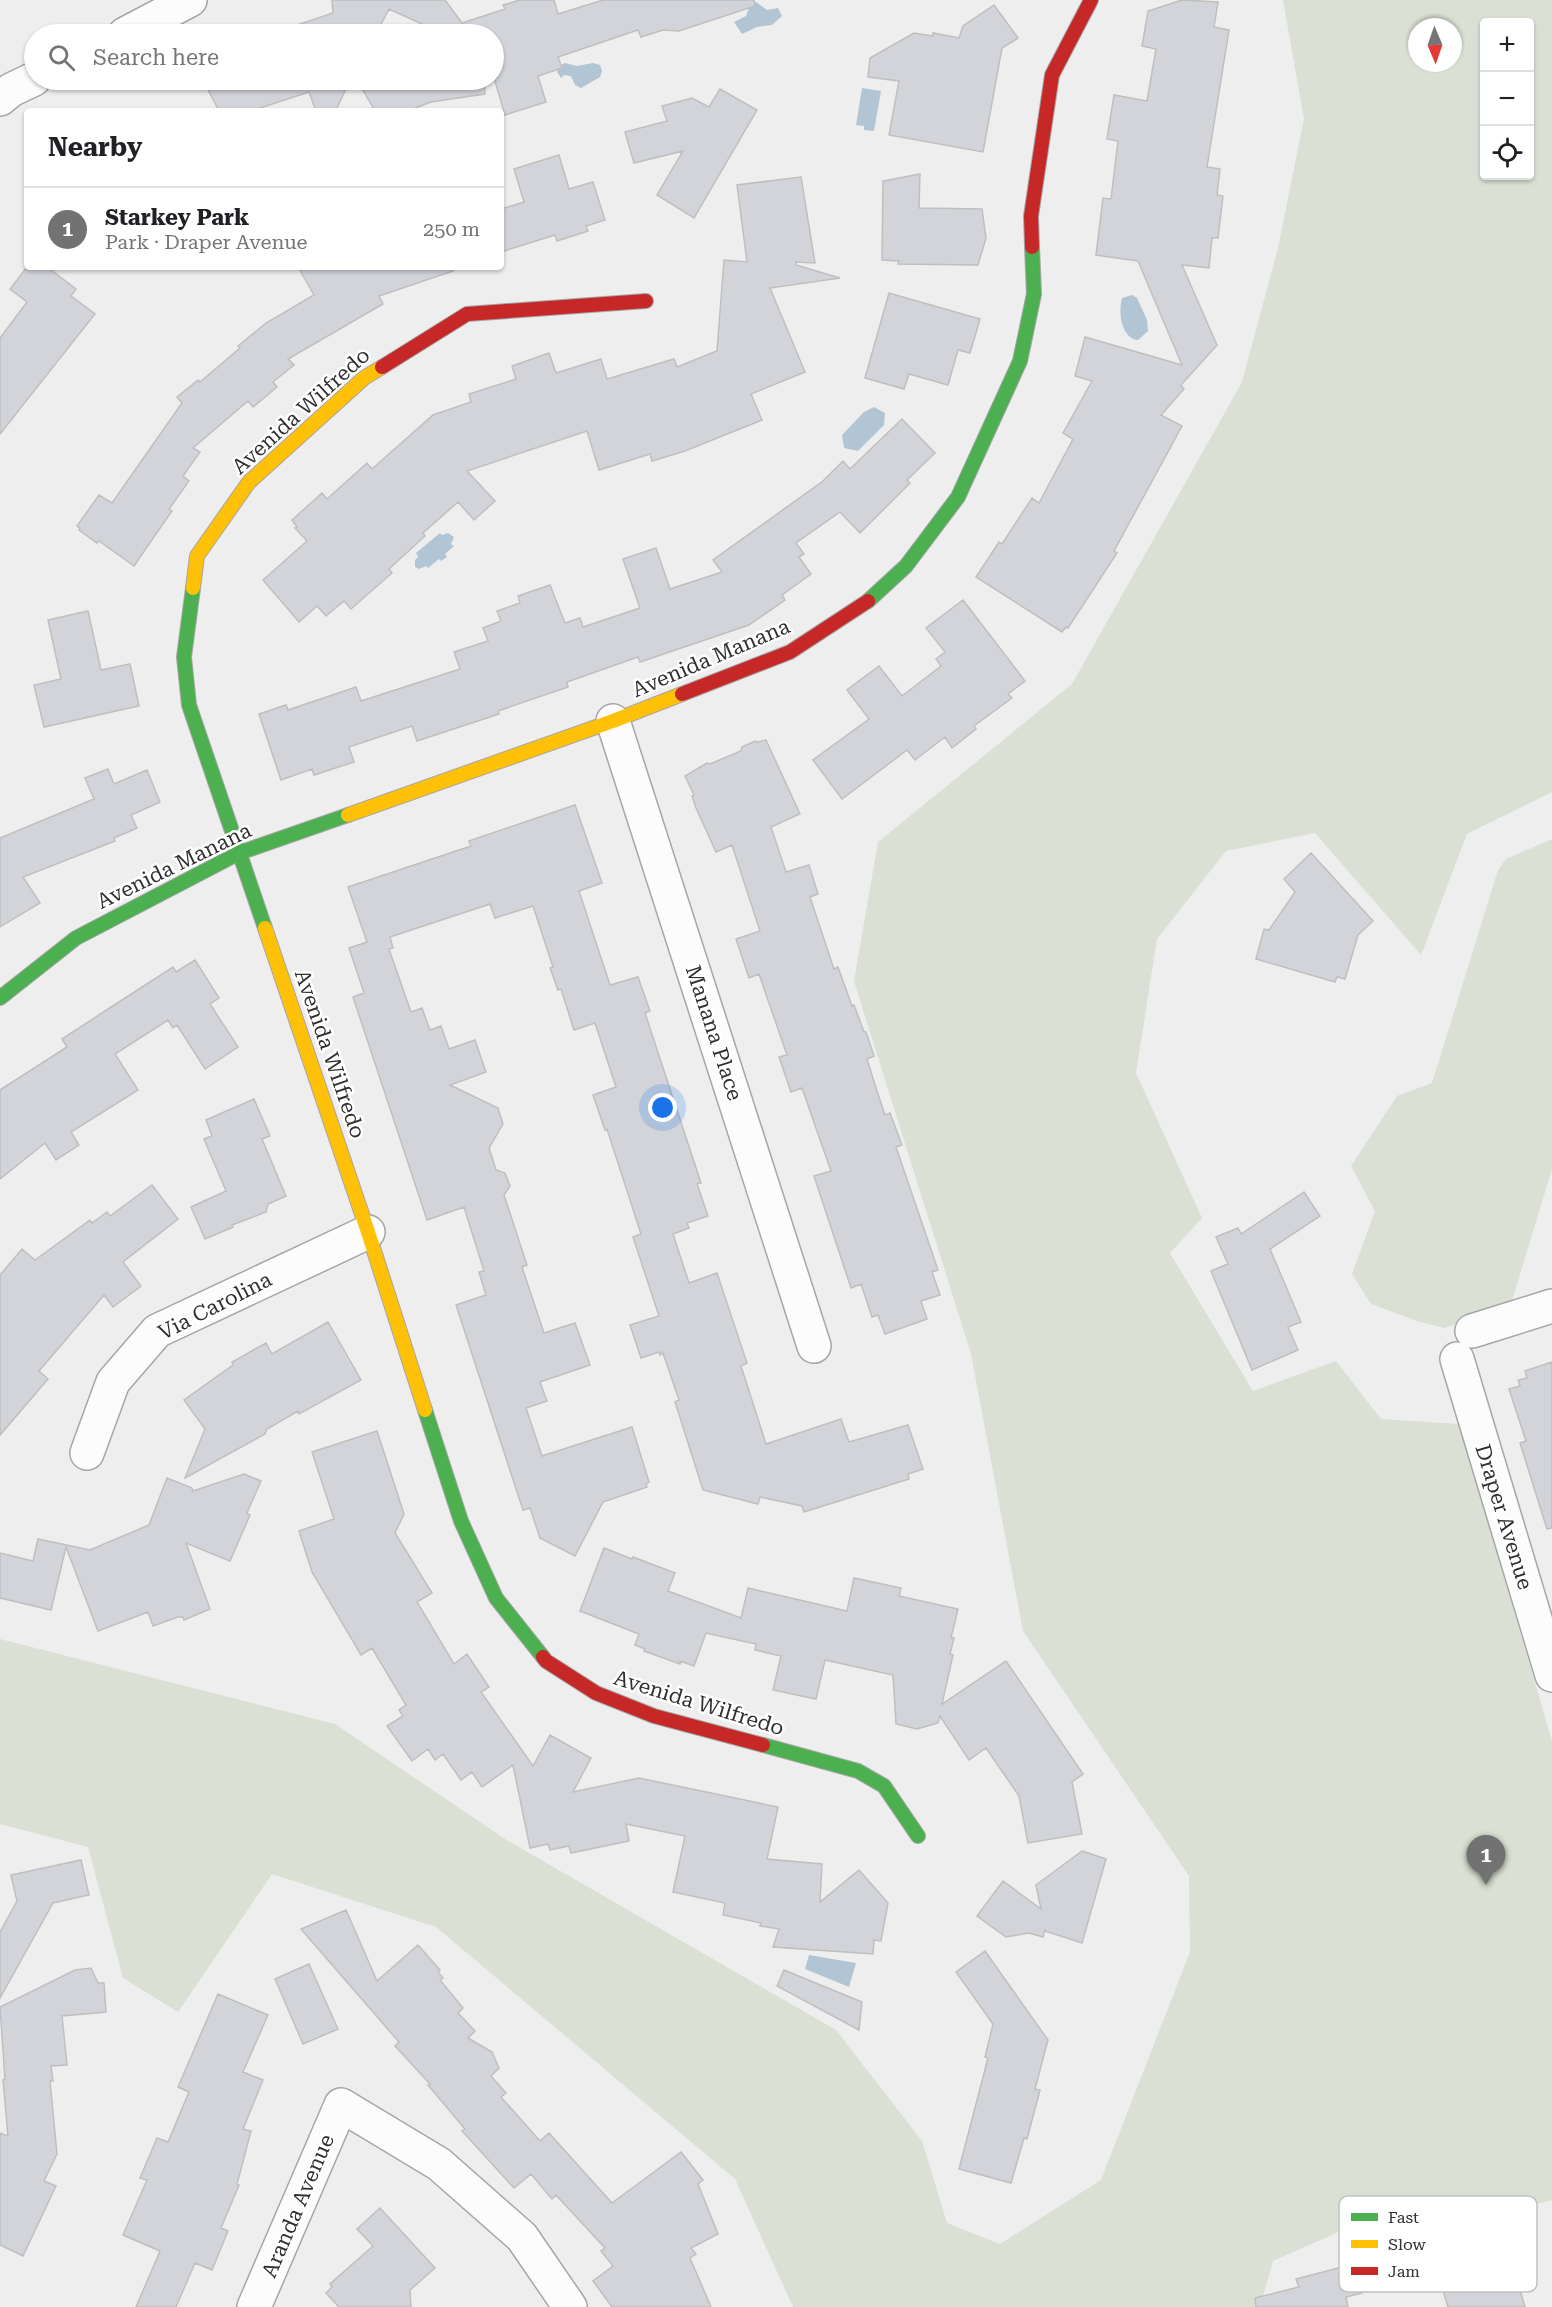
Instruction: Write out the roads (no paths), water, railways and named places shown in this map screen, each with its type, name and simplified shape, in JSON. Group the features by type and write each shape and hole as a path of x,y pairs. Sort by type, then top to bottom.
{"street":[{"path":"144,24 190,0"},
{"name":"Avenida Manana","path":"0,998 76,938 239,853 613,721 790,652 869,600 906,566 958,498 1020,361 1034,294 1031,216 1052,75 1091,0"},
{"path":"0,99 24,84"},
{"name":"Avenida Wilfredo","path":"646,301 467,314 364,378 249,482 197,556 184,657 189,705 368,1232 461,1521 496,1598 546,1661 596,1693 654,1716 858,1771 884,1786 918,1836"},
{"name":"Manana Place","path":"613,721 814,1346"},
{"name":"Via Carolina","path":"87,1453 113,1382 157,1331 368,1232"},
{"name":"Draper Avenue","path":"1549,1655 1464,1345 1552,1306"},
{"name":"Aranda Avenue","path":"254,2307 341,2105 439,2164 522,2237 570,2307"}],"water":[{"path":"751,2 756,2 767,10 778,8 782,16 772,25 757,27 742,34 734,22 746,16"},
{"path":"565,63 577,66 593,63 600,65 602,71 600,77 581,88 575,85 571,76 564,75 561,78 557,72"},
{"path":"862,88 881,91 874,131 864,130 864,126 856,125"},
{"path":"1132,295 1137,298 1147,320 1148,331 1138,340 1132,338 1124,330 1120,310 1122,298"},
{"path":"874,407 885,413 884,425 858,451 844,448 842,435 864,412"},
{"path":"440,533 442,535 448,533 454,537 451,544 454,546 445,554 447,557 441,561 439,559 428,568 426,566 419,569 415,567 415,560 418,557 416,553"},
{"path":"809,1955 856,1963 849,1987 805,1969"}],"place":[{"name":"Starkey Park","path":"1486,1885"}]}
